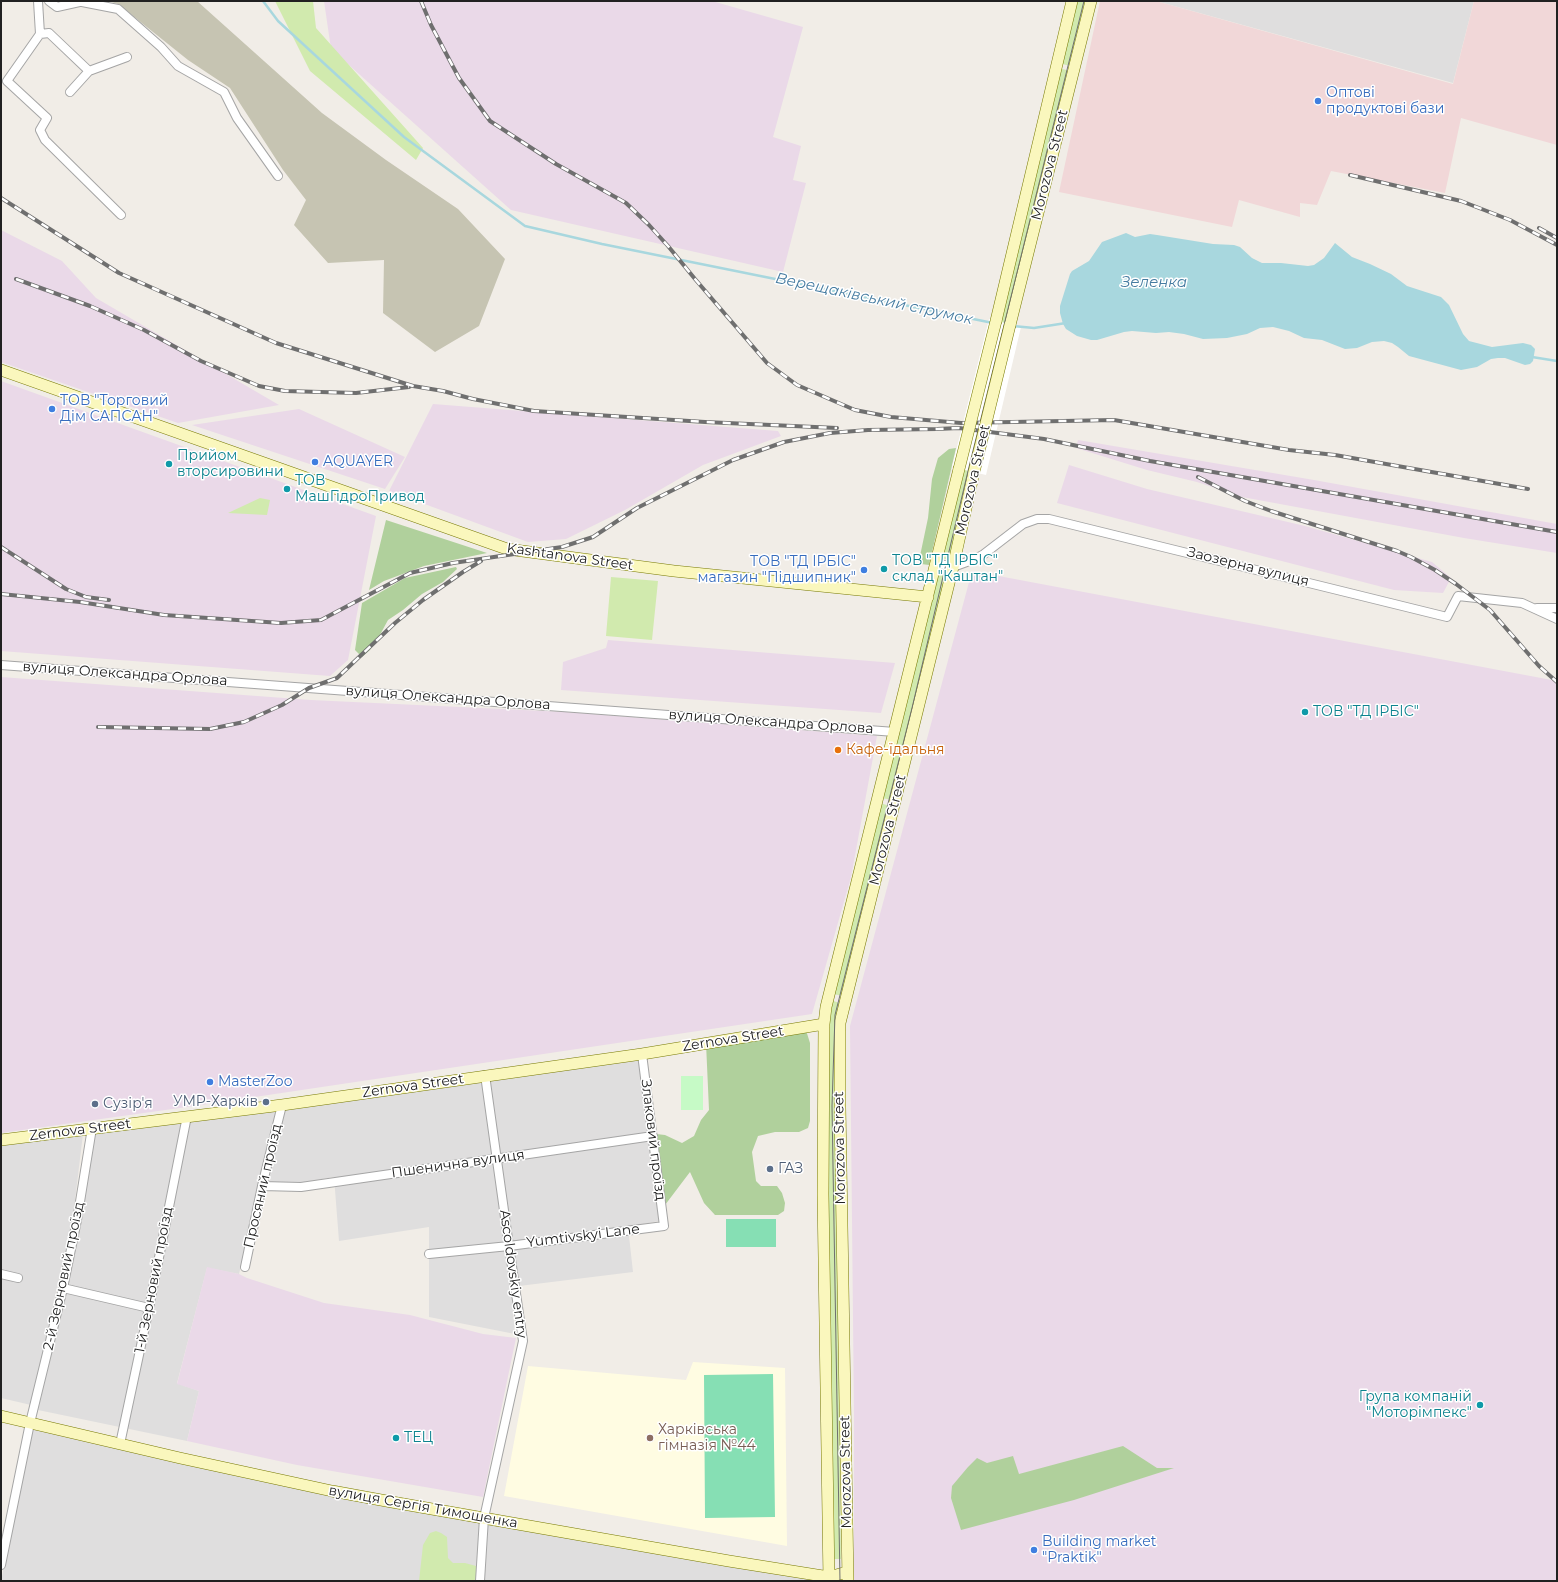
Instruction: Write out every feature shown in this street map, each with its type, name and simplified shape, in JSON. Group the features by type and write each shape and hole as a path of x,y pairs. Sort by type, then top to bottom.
{"main road":[{"name":"Morozova Street","path":"829,1579 823,1194 824,1024 829,994 996,321 1072,1"},
{"name":"Morozova Street","path":"847,1576 839,1034 845,999 953,567 974,472 1090,1"},
{"name":"Kashtanova Street","path":"1,370 507,549 674,571 928,596"},
{"path":"878,799 895,803"},
{"path":"829,994 845,999"},
{"name":"Zernova Street","path":"1,1140 282,1105 485,1075 642,1054 824,1024"},
{"name":"вулиця Сергія Тимошенка","path":"1,1416 332,1491 829,1579 847,1576"}],"street":[{"path":"38,1 40,34 7,81 47,118 40,130 45,140 121,215"},
{"path":"49,1 57,7 83,1 118,9 161,47 178,66 224,92 238,118 278,176"},
{"path":"40,34 50,33 89,71"},
{"path":"70,92 89,71 127,57"},
{"name":"Заозерна вулиця","path":"953,567 984,554 1023,524 1037,519 1049,519 1447,617 1458,596 1522,603 1557,619"},
{"path":"936,563 953,567"},
{"path":"1534,608 1557,608"},
{"name":"вулиця Олександра Орлова","path":"1,665 895,732"},
{"name":"Злаковий проїзд","path":"642,1054 664,1226"},
{"name":"Ascoldovskiy entry","path":"480,1581 484,1518 523,1341 508,1246 485,1075"},
{"name":"Просяний проїзд","path":"244,1267 282,1105"},
{"name":"1-й Зерновий проїзд","path":"120,1444 187,1116"},
{"name":"2-й Зерновий проїзд","path":"1,1565 30,1423 63,1288 77,1220 92,1128"},
{"name":"Пшенична вулиця","path":"262,1186 300,1187 653,1136"},
{"name":"Yumtivskyi Lane","path":"429,1254 508,1246 664,1226"},
{"path":"1,1274 18,1278"},
{"path":"63,1288 149,1308"}],"shaded area":[{"path":"108,1 197,1 322,113 386,160 458,209 505,259 479,326 435,352 383,313 384,260 328,263 294,225 306,200 283,170 230,88 188,60 118,4"},
{"path":"324,1 712,1 803,27 773,137 801,146 793,180 806,183 783,272 511,210 331,49"},
{"name":"Оптові продуктові бази","path":"1100,1 1156,1 1453,84 1474,1 1557,1 1557,145 1461,118 1445,193 1331,171 1317,205 1300,203 1300,217 1239,200 1232,227 1059,192"},
{"path":"1156,1 1474,1 1453,83"},
{"path":"1,230 62,261 96,298 279,405 178,423 1,362"},
{"path":"1,381 376,516 348,660 330,676 1,651"},
{"path":"433,404 778,431 781,436 703,465 625,510 566,539 528,542 389,491"},
{"path":"299,409 405,457 385,489 192,425"},
{"path":"1078,440 1314,480 1557,524 1557,553 1464,538 1242,497 1197,482 1147,470 1076,448"},
{"path":"1069,465 1147,489 1305,526 1432,562 1451,578 1443,593 1394,590 1057,503"},
{"path":"972,571 1557,681 1557,1581 854,1581 850,1026"},
{"path":"608,640 895,663 881,713 561,690 563,662 606,648"},
{"path":"1,677 311,700 566,712 877,736 851,877 812,1014 201,1105 1,1133"},
{"path":"639,1059 659,1221 628,1227 633,1272 511,1287 515,1334 429,1317 429,1227 339,1241 334,1177 299,1183 260,1182 239,1274 207,1268 177,1383 199,1391 187,1441 38,1410 69,1281 95,1132"},
{"path":"83,1134 73,1217 31,1405 1,1398 1,1146"},
{"path":"207,1267 239,1274 247,1278 324,1303 410,1315 483,1334 516,1338 483,1497 297,1465 187,1441 199,1391 177,1384"},
{"name":"Харківська гімназія №44","path":"693,1362 785,1368 787,1546 504,1496 528,1366 686,1380"},
{"path":"32,1427 825,1581 1,1581"}],"green space":[{"path":"275,1 313,1 316,28 423,148 416,160 310,71"},
{"path":"1076,1 1087,1 1071,66 1062,64"},
{"path":"1059,68 1070,71 950,560 941,558"},
{"path":"956,448 929,565 921,564 920,556 928,518 932,479 938,458 949,449"},
{"path":"260,498 270,500 267,515 228,513"},
{"path":"386,520 487,553 424,566 384,581 369,590"},
{"path":"456,567 457,569 443,582 422,594 388,620 370,650 362,657 355,650 362,603 405,578"},
{"path":"939,570 947,572 892,800 882,798"},
{"path":"611,577 658,581 652,640 606,636"},
{"path":"880,803 890,806 843,996 833,994"},
{"path":"830,1000 840,1003 835,1035 841,1559 831,1559 826,1031"},
{"path":"805,1027 810,1043 810,1121 808,1128 799,1132 775,1132 758,1136 752,1152 756,1181 761,1186 777,1186 782,1193 785,1203 784,1211 778,1215 715,1215 704,1203 690,1172 662,1209 656,1134 665,1135 682,1143 694,1136 701,1120 709,1110 706,1043"},
{"path":"681,1076 703,1076 703,1110 681,1110"},
{"path":"726,1219 776,1219 776,1247 726,1247"},
{"path":"773,1374 775,1517 705,1518 704,1375"},
{"path":"1123,1446 1157,1468 1174,1468 1074,1500 961,1530 951,1498 952,1486 977,1458 987,1463 1013,1456 1019,1474"},
{"path":"436,1531 447,1537 448,1558 453,1563 465,1563 476,1566 478,1573 477,1581 419,1581 423,1545 430,1533"}],"water":[{"name":"Зеленка","path":"1126,233 1135,237 1150,234 1213,244 1234,245 1240,247 1252,258 1262,263 1281,263 1308,266 1314,265 1324,258 1335,243 1352,257 1391,274 1407,286 1441,297 1449,305 1463,334 1469,341 1492,347 1523,343 1531,345 1535,349 1533,361 1530,364 1525,365 1505,358 1498,358 1491,359 1477,367 1461,370 1409,356 1392,343 1384,341 1372,342 1357,348 1345,349 1322,340 1304,338 1289,331 1273,327 1260,328 1247,334 1227,338 1203,339 1169,332 1156,333 1132,331 1097,340 1077,336 1066,329 1060,313 1060,306 1070,274 1072,271 1089,261 1102,242"}],"pier":[{"path":"989,319 1021,327 986,475 952,467"}],"waterway":[{"name":"Верещаківський струмок","path":"263,1 278,21 404,137 525,226 602,244 993,323"},
{"name":"Верещаківський струмок","path":"1013,326 1034,328 1066,323"},
{"name":"Верещаківський струмок","path":"1532,357 1557,361"}],"tram line":[{"path":"840,1581 832,1106 835,1015 912,708 968,471 1084,1"}],"railway":[{"path":"421,1 431,25 459,78 490,121 556,164 626,203 668,246 767,363 797,385 855,410 891,417 961,423 1114,420 1289,450 1335,455 1528,489"},
{"path":"1350,175 1461,201 1510,220 1557,245"},
{"path":"1,198 119,273 276,343 413,386 534,411 705,422 837,428"},
{"path":"1539,228 1557,238"},
{"path":"16,279 90,306 144,330 201,361 259,386 285,391 356,393 409,387"},
{"path":"1,594 80,602 164,615 281,623 321,620 410,573 453,563 562,547 593,537 637,508 733,460 784,442 830,433 868,430 959,428 1044,439 1150,461 1557,532"},
{"path":"1198,477 1245,501 1271,511 1397,551 1435,570 1490,610 1539,666 1557,682"},
{"path":"1,547 66,589 86,597 109,600"},
{"path":"98,727 210,729 244,722 282,705 309,688 337,678 395,623 423,600 481,561"}],"place":[{"name":"Оптові продуктові бази","path":"1318,101"},
{"name":"ТОВ \"Торговий Дім САПСАН\"","path":"52,409"},
{"name":"AQUAYER","path":"315,462"},
{"name":"Прийом вторсировини","path":"169,464"},
{"name":"ТОВ МашГідроПривод","path":"287,489"},
{"name":"ТОВ \"ТД ІРБІС\" склад \"Каштан\"","path":"884,569"},
{"name":"ТОВ \"ТД ІРБІС\" магазин \"Підшипник\"","path":"864,570"},
{"name":"ТОВ \"ТД ІРБІС\"","path":"1305,712"},
{"name":"Кафе-їдальня","path":"838,750"},
{"name":"MasterZoo","path":"210,1082"},
{"name":"УМР-Харків","path":"266,1102"},
{"name":"Сузір'я","path":"95,1104"},
{"name":"ГАЗ","path":"770,1169"},
{"name":"Група компаній \"Моторімпекс\"","path":"1480,1405"},
{"name":"ТЕЦ","path":"396,1438"},
{"name":"Харківська гімназія №44","path":"650,1438"},
{"name":"Building market \"Praktik\"","path":"1034,1550"}]}
